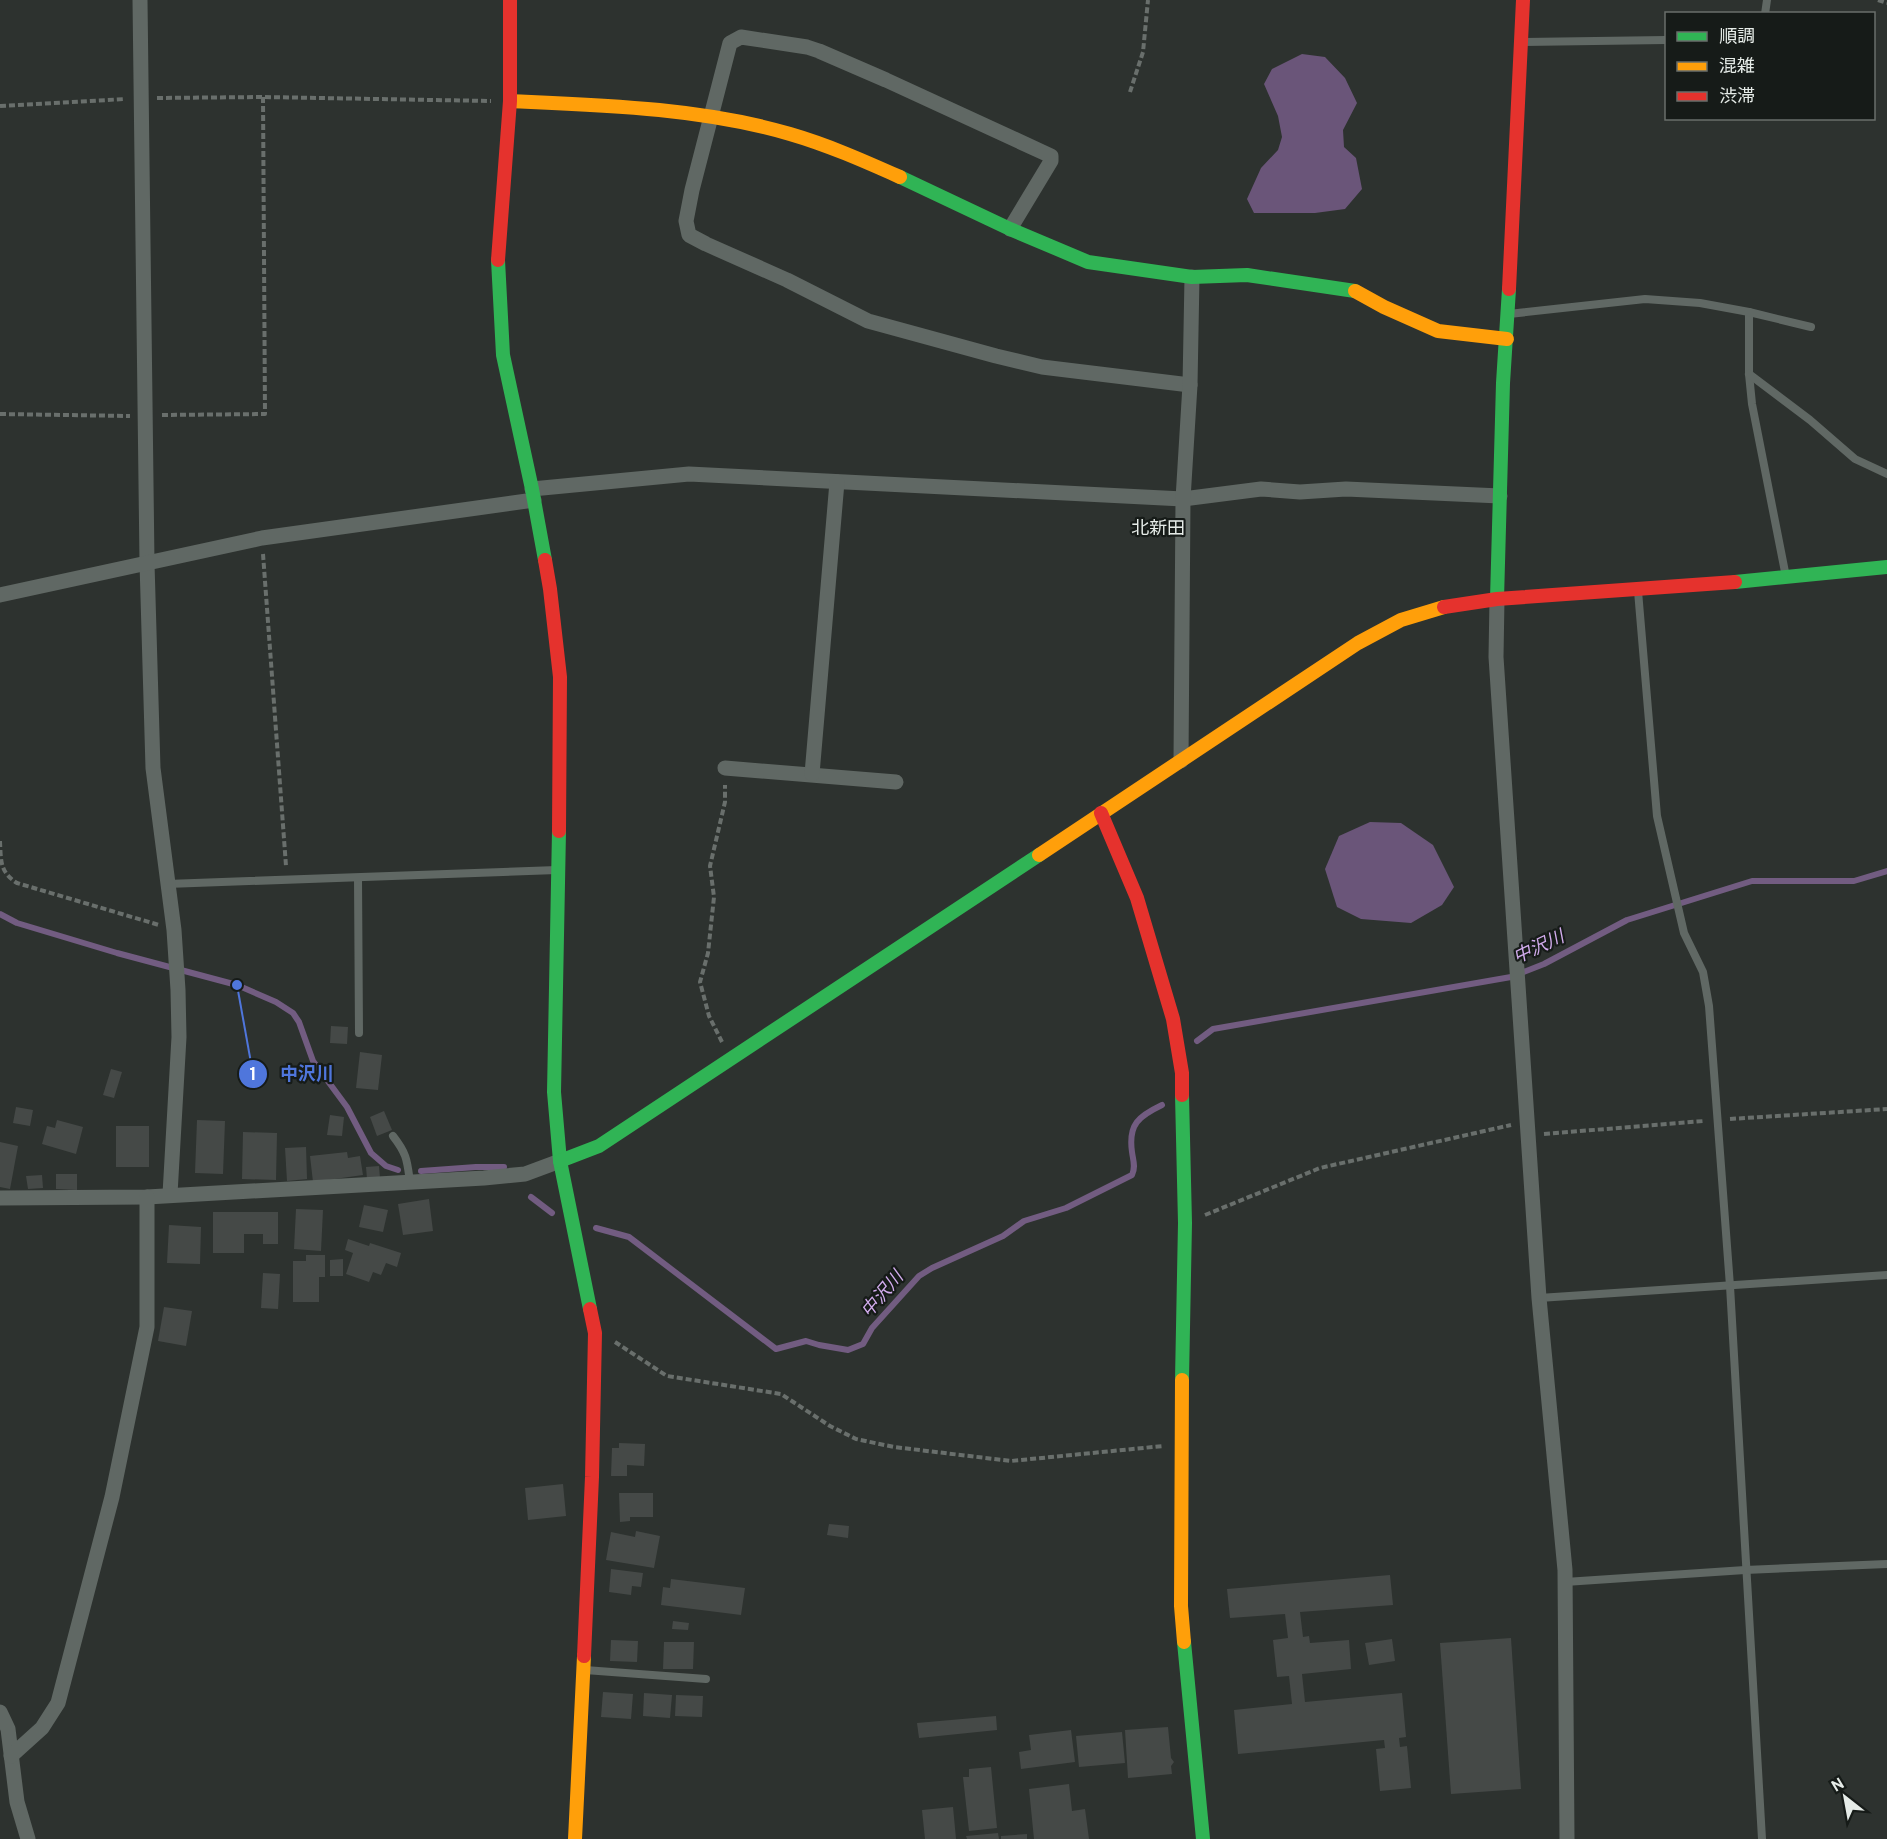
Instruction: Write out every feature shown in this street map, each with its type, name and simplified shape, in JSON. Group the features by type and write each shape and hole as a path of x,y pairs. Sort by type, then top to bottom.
{"street":[{"path":"140,0 147,416 147,563 153,768 174,933 178,990 179,1037 170,1194"},
{"path":"510,0 510,101 498,261 503,355 533,495 550,589 560,677 554,1092 560,1161 595,1333 592,1477 575,1839"},
{"path":"1523,0 1503,383 1496,657 1539,1298 1565,1581 1567,1839"},
{"path":"1010,229 1052,156 819,51 807,47 741,37 730,43 686,221 689,235 787,280 868,321 1042,367 1190,385"},
{"path":"510,101 593,105 711,116 788,133 828,146 1088,262 1192,277 1246,276 1354,290 1384,307 1438,331 1507,339"},
{"path":"1181,761 1183,499 1190,385 1192,277"},
{"path":"0,595 262,538 533,495 688,474 1183,499 1261,489 1300,492 1346,489 1500,496"},
{"path":"812,774 837,482"},
{"path":"0,1198 147,1197 525,1174 599,1146 957,911 1358,643 1401,620 1449,605 1497,599 1787,578 1887,567"},
{"path":"725,768 896,782"},
{"path":"1101,813 1137,898 1173,1019 1182,1073 1185,1223 1182,1320 1181,1606 1203,1839"},
{"path":"11,1756 42,1728 58,1702 112,1497 147,1327 147,1197"},
{"path":"0,1712 8,1729 17,1802 28,1839"}],"lane":[{"path":"1521,42 1665,40"},
{"path":"1508,314 1645,300 1700,303 1811,327"},
{"path":"1749,312 1749,374 1752,404 1787,578"},
{"path":"1749,374 1810,420 1855,459 1887,474"},
{"path":"1638,589 1657,816 1684,933 1703,972 1709,1006 1730,1286 1762,1839"},
{"path":"167,884 559,870"},
{"path":"358,878 359,1033"},
{"path":"393,1136 404,1150 410,1182"},
{"path":"1539,1298 1887,1275"},
{"path":"1565,1581 1887,1564"},
{"path":"583,1670 706,1679"}],"path":[{"path":"1130,93 1143,52 1148,0"},
{"path":"1878,0 1887,3"},
{"path":"0,414 147,416 265,414 263,98"},
{"path":"0,106 142,99 510,101"},
{"path":"262,538 287,880"},
{"path":"725,768 725,802 710,866 714,897 712,922 708,953 700,982 709,1016 730,1059"},
{"path":"0,842 1,866 5,876 17,883 174,933"},
{"path":"1185,1223 1320,1168 1527,1121"},
{"path":"595,1333 620,1345 668,1376 781,1394 830,1426 856,1439 894,1447 1011,1461 1182,1444"}],"shaded area":[{"path":"1302,54 1325,57 1345,78 1357,103 1343,130 1344,147 1356,158 1362,189 1345,209 1315,213 1254,213 1247,199 1261,168 1278,150 1282,137 1278,116 1264,84 1272,69"},
{"path":"1370,822 1401,823 1433,845 1454,887 1442,905 1411,923 1361,919 1337,907 1325,869 1339,836"}],"building":[{"path":"331,1026 348,1027 347,1044 330,1043"},
{"path":"360,1052 382,1055 378,1090 356,1088"},
{"path":"111,1069 122,1072 114,1098 103,1095"},
{"path":"16,1107 33,1110 30,1126 13,1123"},
{"path":"384,1111 392,1130 377,1136 370,1117"},
{"path":"330,1115 344,1117 342,1136 327,1135"},
{"path":"57,1120 83,1127 76,1154 42,1144 47,1126 55,1128"},
{"path":"197,1120 225,1121 223,1174 195,1173"},
{"path":"116,1126 149,1126 149,1167 116,1167"},
{"path":"243,1132 277,1133 276,1180 242,1179"},
{"path":"0,1142 18,1146 10,1189 0,1187"},
{"path":"306,1147 307,1179 287,1181 285,1148"},
{"path":"347,1152 348,1158 360,1156 363,1175 313,1182 310,1156"},
{"path":"379,1166 380,1178 367,1179 366,1167"},
{"path":"56,1174 77,1174 77,1190 56,1189"},
{"path":"42,1175 43,1188 28,1189 26,1176"},
{"path":"429,1199 433,1231 403,1235 398,1204"},
{"path":"364,1205 388,1210 383,1232 359,1227"},
{"path":"296,1209 323,1210 321,1251 294,1249"},
{"path":"213,1212 278,1212 278,1244 263,1244 263,1234 244,1234 244,1253 213,1253"},
{"path":"169,1225 201,1227 200,1264 167,1263"},
{"path":"348,1239 401,1253 397,1267 386,1263 381,1275 373,1272 369,1282 346,1274 353,1253 345,1250"},
{"path":"306,1255 325,1255 325,1277 319,1277 319,1302 293,1302 293,1261 306,1261"},
{"path":"343,1259 343,1276 330,1276 330,1260"},
{"path":"263,1273 280,1274 278,1309 261,1308"},
{"path":"164,1307 192,1311 186,1346 158,1341"},
{"path":"619,1443 645,1444 644,1466 627,1465 627,1476 611,1476 612,1448 619,1448"},
{"path":"563,1484 566,1516 528,1520 525,1488"},
{"path":"619,1493 653,1493 653,1517 630,1517 630,1521 620,1522"},
{"path":"829,1524 849,1526 848,1538 827,1535"},
{"path":"636,1531 660,1536 654,1568 606,1560 611,1532 635,1537"},
{"path":"611,1569 643,1573 641,1587 632,1586 631,1595 609,1592"},
{"path":"1390,1575 1393,1605 1300,1612 1303,1637 1309,1636 1310,1643 1349,1640 1351,1669 1302,1674 1305,1702 1402,1693 1406,1737 1399,1738 1400,1747 1407,1746 1411,1788 1380,1791 1376,1749 1385,1748 1384,1740 1238,1754 1234,1710 1292,1704 1289,1676 1277,1677 1273,1640 1288,1638 1285,1614 1230,1618 1227,1589"},
{"path":"671,1579 745,1588 741,1615 661,1605 663,1587 670,1588"},
{"path":"673,1621 689,1623 688,1630 672,1629"},
{"path":"1511,1638 1521,1789 1451,1794 1440,1643"},
{"path":"1392,1639 1395,1661 1369,1665 1365,1643"},
{"path":"611,1640 638,1641 637,1662 610,1661"},
{"path":"664,1642 694,1642 693,1669 663,1669"},
{"path":"603,1692 633,1694 631,1719 601,1717"},
{"path":"644,1693 672,1695 670,1718 643,1716"},
{"path":"676,1695 703,1696 702,1717 675,1716"},
{"path":"996,1716 997,1730 919,1738 917,1723"},
{"path":"1168,1727 1171,1758 1174,1762 1171,1766 1172,1774 1128,1778 1125,1730"},
{"path":"1071,1730 1075,1762 1021,1769 1019,1752 1031,1750 1029,1735"},
{"path":"1122,1732 1125,1763 1079,1767 1076,1736"},
{"path":"991,1767 997,1828 969,1831 963,1777 969,1777 969,1769"},
{"path":"1069,1784 1072,1811 1085,1809 1089,1839 1034,1839 1029,1789"},
{"path":"953,1807 956,1839 925,1839 922,1810"},
{"path":"998,1833 999,1839 967,1839 966,1836"},
{"path":"1027,1834 1027,1839 1001,1839 1001,1836"}],"waterway":[{"name":"中沢川","path":"1197,1041 1213,1029 1511,977 1544,964 1627,920 1752,881 1854,881 1887,871"},
{"name":"中沢川","path":"0,914 17,923 117,953 237,985 276,1002 293,1013 299,1022 313,1061 347,1107 371,1153 386,1166 398,1170"},
{"name":"中沢川","path":"596,1228 629,1237 776,1349 806,1341 848,1350 863,1344 872,1328 919,1276 1003,1236 1024,1221 1066,1208 1132,1175 1134,1166 1131,1142 1134,1128 1141,1117 1162,1105"},
{"name":"中沢川","path":"421,1171 504,1167"},
{"name":"中沢川","path":"531,1197 552,1213"}],"traffic: fast":[{"path":"900,177 1010,229 1088,262 1192,277 1247,275 1355,291"},
{"path":"498,260 503,355 545,560"},
{"path":"1497,599 1503,383 1509,289"},
{"path":"1735,582 1887,567"},
{"path":"559,831 554,1092 560,1161 590,1309"},
{"path":"560,1161 599,1146 1039,855"},
{"path":"1182,1095 1185,1223 1182,1380"},
{"path":"1184,1642 1203,1839"}],"traffic: slow":[{"path":"510,101 651,109 722,118 804,138 900,177"},
{"path":"1355,291 1384,307 1438,331 1507,339"},
{"path":"1039,855 1358,643 1401,620 1444,607"},
{"path":"1182,1380 1181,1606 1184,1642"},
{"path":"575,1839 584,1656"}],"traffic: jam":[{"path":"498,260 510,101 510,0"},
{"path":"1509,289 1523,0"},
{"path":"545,560 560,677 559,831"},
{"path":"1444,607 1497,599 1735,582"},
{"path":"1101,813 1137,898 1173,1019 1182,1073 1182,1095"},
{"path":"584,1656 592,1477 595,1333 590,1309"}],"place":[{"name":"中沢川","path":"237,985"}],"district":[{"name":"北新田","path":"1158,529"}]}
